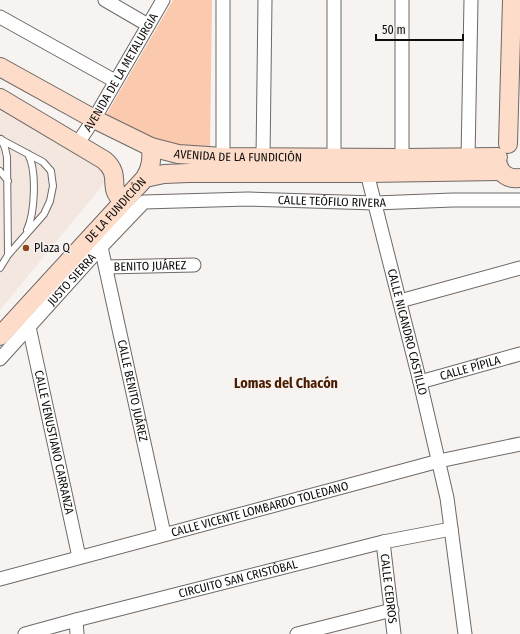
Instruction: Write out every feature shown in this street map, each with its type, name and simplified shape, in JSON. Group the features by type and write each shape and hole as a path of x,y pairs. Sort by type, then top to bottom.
{"street":[{"path":"104,0 148,25"},
{"name":"AVENIDA DE LA METALURGIA","path":"76,144 94,119 163,0"},
{"path":"223,0 223,165"},
{"path":"263,157 265,0"},
{"path":"334,0 334,157"},
{"path":"402,0 402,158"},
{"path":"468,158 471,0"},
{"path":"512,0 509,146 504,175 510,178 520,178"},
{"path":"0,17 115,81"},
{"name":"AVENIDA DE LA FUNDICIÓN","path":"0,67 94,119 150,147 223,165 367,173 509,146"},
{"path":"0,98 104,160 113,172 114,192 119,205 95,216 0,323"},
{"name":"AVENIDA DE LA FUNDICIÓN","path":"145,178 263,157 468,158 509,146"},
{"name":"DE LA FUNDICIÓN","path":"0,336 145,178 150,169 152,158 150,147"},
{"name":"CALLE NICANDRO CASTILLO","path":"367,173 439,461"},
{"name":"CALLE TEÓFILO RIVERA","path":"144,202 248,199 375,203 453,200 520,200"},
{"name":"JUSTO SIERRA","path":"0,360 101,247 144,202"},
{"name":"CALLE BENITO JUÁREZ","path":"101,247 164,534"},
{"name":"BENITO JUÁREZ","path":"106,268 194,264"},
{"path":"400,301 520,268"},
{"name":"CALLE VENUSTIANO CARRANZA","path":"29,327 79,557"},
{"name":"CALLE PÍPILA","path":"420,382 520,354"},
{"name":"CALLE VICENTE LOMBARDO TOLEDANO","path":"0,579 439,461 520,444"},
{"path":"439,461 447,498 465,634"},
{"name":"CIRCUITO SAN CRISTÓBAL","path":"25,634 383,542 451,529"},
{"name":"CALLE CEDROS","path":"383,542 394,634"},
{"path":"297,634 392,610"},
{"path":"76,620 78,634"}],"lane":[{"path":"0,268 8,254 44,214 50,201 53,186 51,171 43,162 1,139"},
{"path":"1,139 6,148 7,157 8,254"},
{"path":"25,235 30,224 33,209 33,170 28,154"},
{"path":"0,171 8,181"},
{"path":"0,191 8,193"}],"shaded area":[{"path":"173,0 212,0 210,149 161,142 105,117"},
{"name":"Plaza Q","path":"0,109 94,163 104,171 106,179 102,186 0,310"}],"place":[{"name":"Plaza Q","path":"26,248"}],"district":[{"name":"Lomas del Chacón","path":"286,383"}]}
